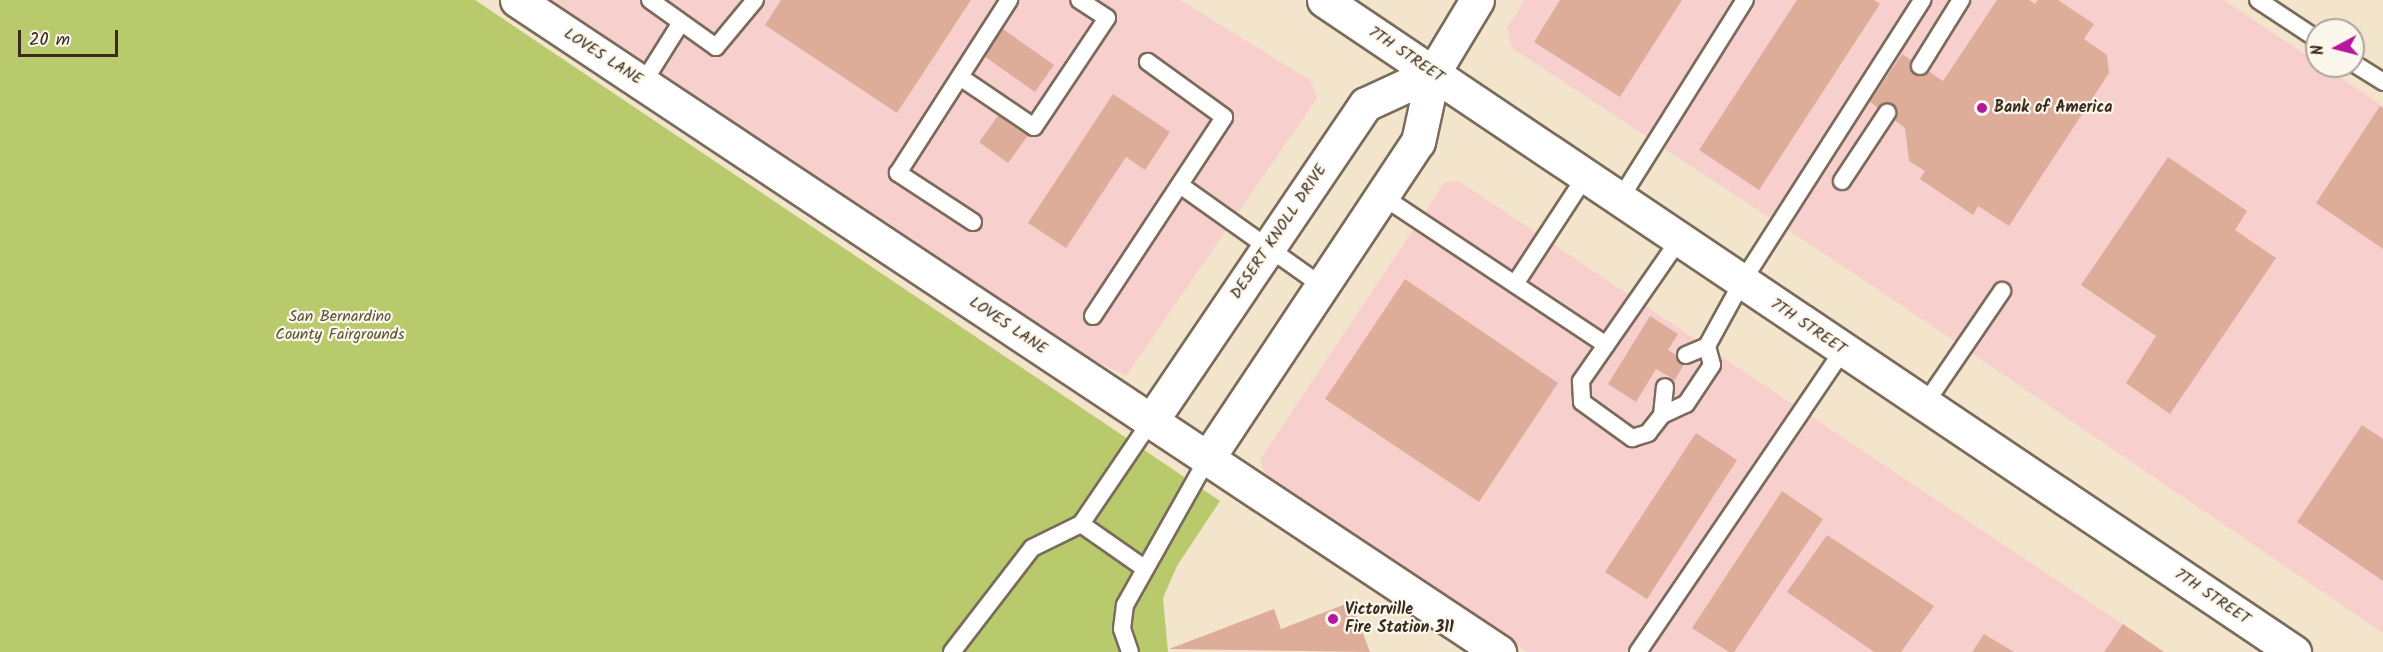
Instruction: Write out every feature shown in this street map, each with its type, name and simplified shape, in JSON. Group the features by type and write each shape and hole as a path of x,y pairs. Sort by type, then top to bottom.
{"street":[{"name":"LOVES LANE","path":"517,0 1150,421 1209,456 1499,652"},
{"name":"7TH STREET","path":"1324,0 2294,652"},
{"path":"1209,456 1418,142 1433,73 1477,0"},
{"name":"DESERT KNOLL DRIVE","path":"1150,421 1366,104 1433,73"}],"lane":[{"path":"650,0 680,24 716,47 755,0"},
{"path":"974,222 897,173 1009,0"},
{"path":"960,77 1034,127 1107,18 1079,0"},
{"path":"1620,199 1745,0"},
{"path":"1686,355 1707,346 1742,282 1922,0"},
{"path":"1920,66 1961,0"},
{"path":"2258,0 2305,31"},
{"path":"643,83 680,24"},
{"path":"1093,316 1224,117 1148,62"},
{"path":"2365,71 2383,82"},
{"path":"1842,181 1887,113"},
{"path":"1515,284 1585,177"},
{"path":"1180,185 1322,286"},
{"path":"1382,196 1606,345"},
{"path":"1679,240 1581,381 1582,402 1632,438 1648,433 1662,415 1686,404 1712,365 1707,346"},
{"path":"1925,404 2002,291"},
{"path":"1638,652 1843,350"},
{"path":"1662,415 1665,387"},
{"path":"952,652 1032,548 1082,524 1150,421"},
{"path":"1130,652 1122,629 1125,605 1209,456"},
{"path":"1082,524 1144,568"}],"shaded area":[{"path":"541,0 1180,0 1310,80 1317,98 1126,376 1043,335"},
{"path":"1525,0 2224,0 2305,54 2305,78 2341,78 2383,106 2383,633 1873,286 1512,48 1507,28"},
{"path":"1459,181 2164,652 1527,652 1266,476 1260,460 1445,182"}],"green space":[{"name":"San Bernardino County Fairgrounds","path":"0,0 475,0 1220,501 1177,566 1163,598 1168,652 0,652"}],"building":[{"path":"781,0 971,0 897,113 765,25"},
{"path":"1560,0 1682,0 1620,97 1534,42"},
{"path":"1797,0 1874,0 1880,4 1759,190 1699,150"},
{"name":"Bank of America","path":"1997,0 2029,0 2035,4 2038,0 2058,0 2094,24 2084,39 2107,55 2109,73 2009,226 1978,206 1973,215 1920,179 1925,171 1909,161 1905,128 1870,102 1902,54 1943,81"},
{"path":"1003,29 1054,65 1035,92 984,56"},
{"path":"1113,94 1170,132 1145,170 1126,157 1066,248 1028,223"},
{"path":"2380,106 2383,108 2383,249 2316,203"},
{"path":"1000,113 1029,134 1008,163 979,142"},
{"path":"2168,157 2247,211 2235,230 2276,258 2170,414 2126,383 2156,336 2081,285"},
{"path":"1405,279 1558,383 1479,502 1325,399"},
{"path":"1650,316 1678,334 1668,350 1686,361 1675,380 1656,369 1636,402 1608,384"},
{"path":"2362,425 2383,439 2383,581 2297,522"},
{"path":"1696,433 1737,460 1647,599 1605,572"},
{"path":"1782,491 1823,519 1734,652 1729,652 1692,628"},
{"path":"1827,535 1934,606 1901,652 1874,652 1787,592"},
{"name":"Victorville Fire Station 311","path":"1351,602 1370,652 1169,649 1274,609 1281,629"},
{"path":"2123,624 2164,652 2104,652"},
{"path":"1984,634 2014,652 1972,652"}],"place":[{"name":"Bank of America","path":"1982,108"},
{"name":"Victorville Fire Station 311","path":"1333,619"}]}
